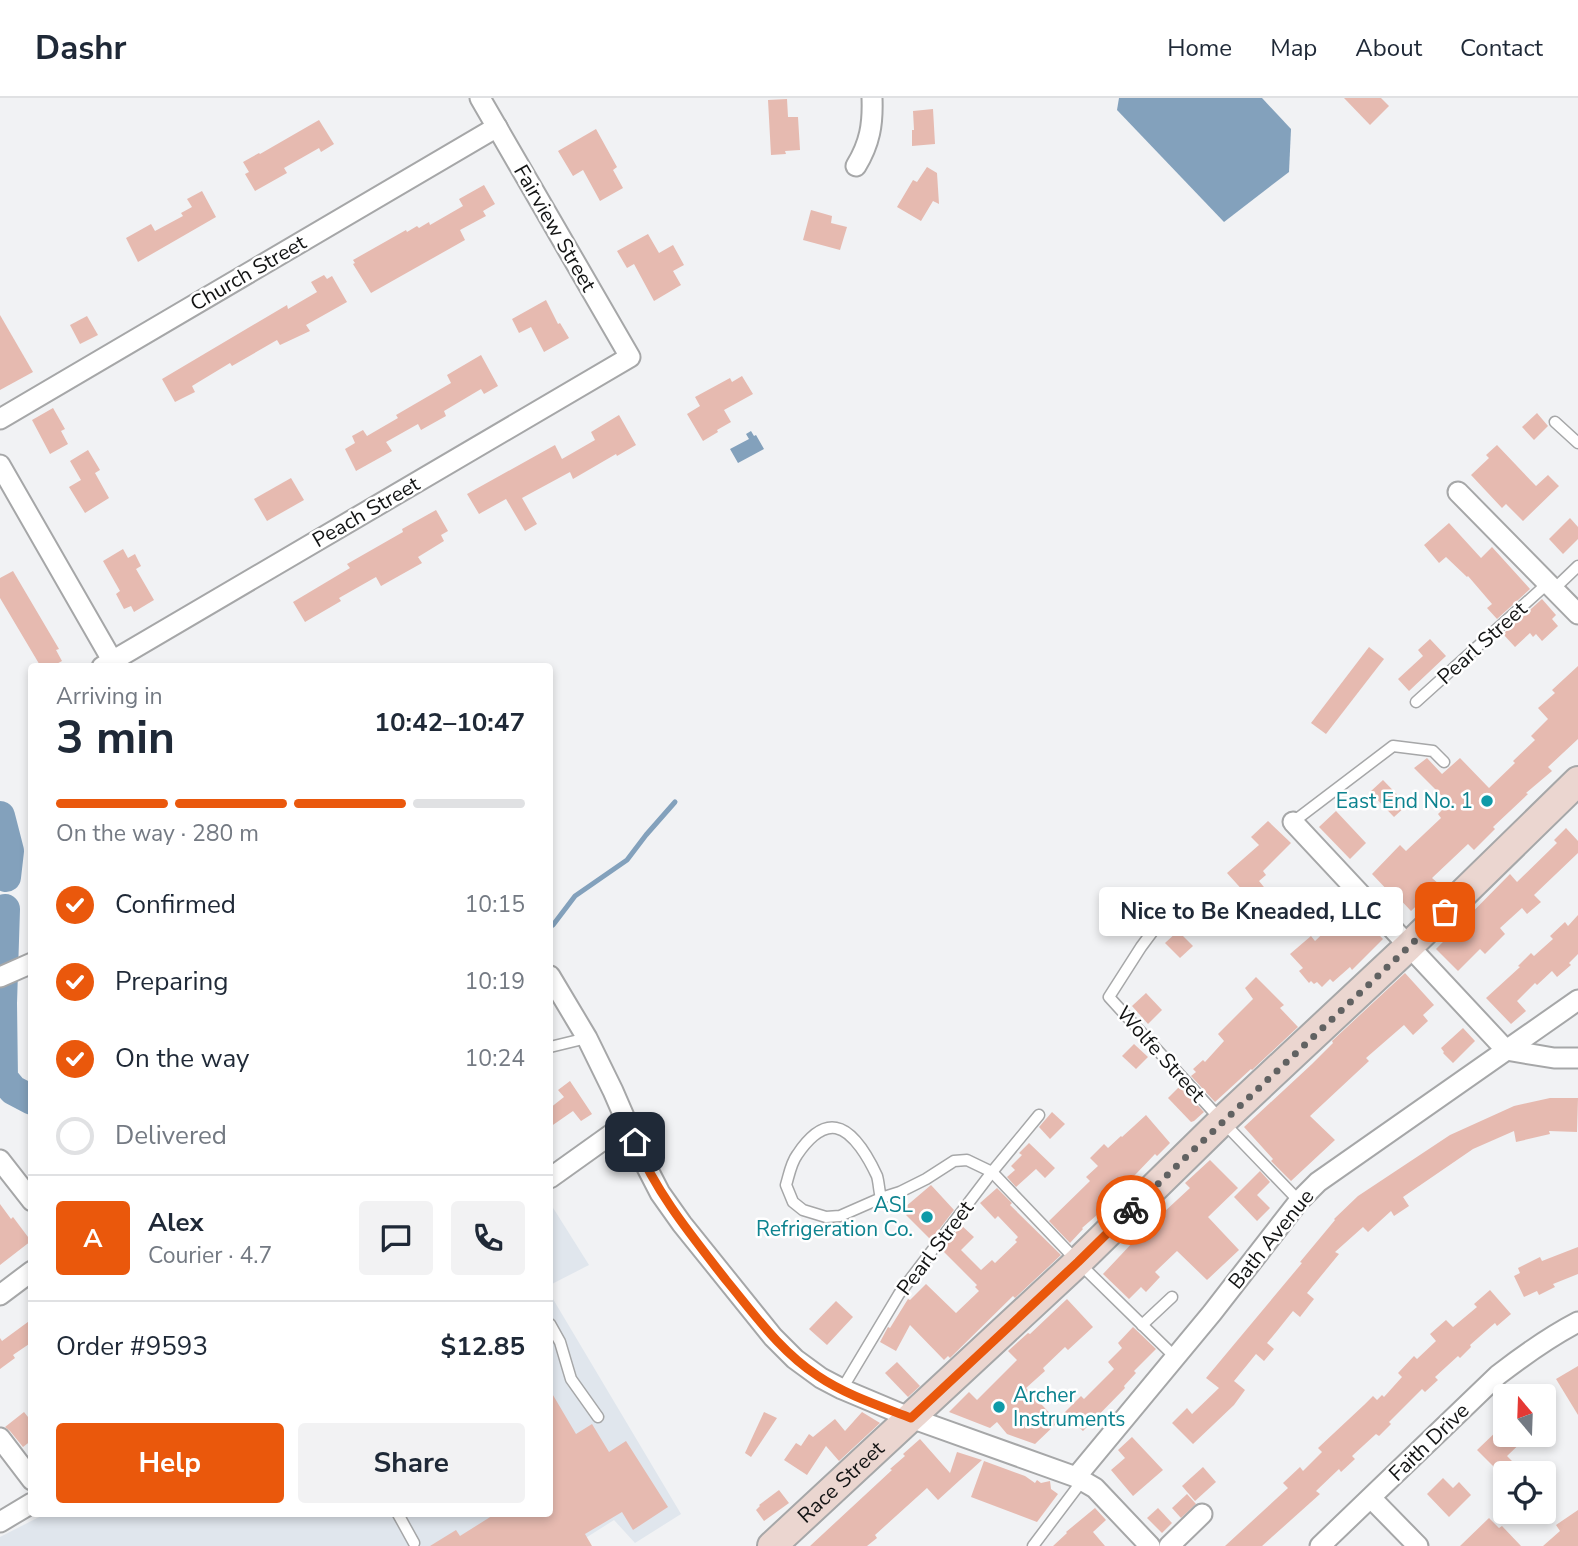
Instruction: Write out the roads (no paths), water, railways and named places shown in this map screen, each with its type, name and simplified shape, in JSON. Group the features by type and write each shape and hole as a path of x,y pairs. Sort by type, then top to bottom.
{"main road":[{"name":"Race Street","path":"772,1546 1078,1262 1578,781"}],"street":[{"name":"Fairview Street","path":"480,98 629,357"},
{"path":"856,166 870,136 873,120 872,98"},
{"name":"Church Street","path":"0,419 497,127"},
{"name":"Peach Street","path":"113,663 629,357"},
{"path":"0,465 109,663"},
{"path":"1458,492 1578,614"},
{"path":"1293,822 1506,1050 1554,1058 1578,1058"},
{"path":"553,981 587,1038 660,1193 773,1338 795,1359 842,1389 911,1418 1079,1479 1095,1488 1150,1546"},
{"name":"Bath Avenue","path":"1079,1479 1299,1200 1334,1170 1578,1000"},
{"path":"553,1176 626,1123"},
{"path":"0,1160 28,1196"},
{"path":"0,1295 28,1274"},
{"name":"Faith Drive","path":"1320,1546 1498,1376 1525,1353 1578,1322"},
{"path":"0,1438 28,1475"},
{"path":"1371,1498 1418,1546"},
{"path":"0,1522 28,1505"},
{"path":"1169,1546 1202,1514"}],"lane":[{"path":"1555,422 1578,443"},
{"name":"Pearl Street","path":"1416,702 1578,566"},
{"path":"1293,822 1393,746 1433,751 1444,762"},
{"name":"Wolfe Street","path":"1170,908 1141,947 1110,997 1222,1121 1299,1200"},
{"path":"553,1046 587,1038"},
{"name":"Pearl Street","path":"842,1389 899,1294 1039,1115"},
{"path":"881,1198 877,1178 864,1151 850,1136 836,1128 824,1129 810,1139 796,1157 786,1185 793,1202 803,1210 826,1217 840,1216 900,1192 954,1161 967,1160 992,1172 1078,1262 1175,1357"},
{"path":"1142,1325 1172,1297"},
{"path":"553,1329 560,1342 571,1380 598,1417"},
{"name":"Bath Avenue","path":"1033,1546 1079,1479"},
{"path":"400,1517 414,1543"}],"water":[{"path":"1119,98 1262,98 1291,129 1289,172 1224,222 1117,110"},
{"path":"751,431 764,449 738,463 730,449 749,439 746,434"}],"waterway":[{"path":"553,925 575,896 627,860 675,802"},
{"path":"0,816 9,851 6,877"},
{"path":"5,909 3,1078 13,1090 28,1098"}],"place":[{"name":"East End No. 1","path":"1487,801"},
{"name":"Nice to Be Kneaded, LLC","path":"1445,912"},
{"name":"ASL Refrigeration Co.","path":"927,1217"},
{"name":"Archer Instruments","path":"999,1407"}]}
